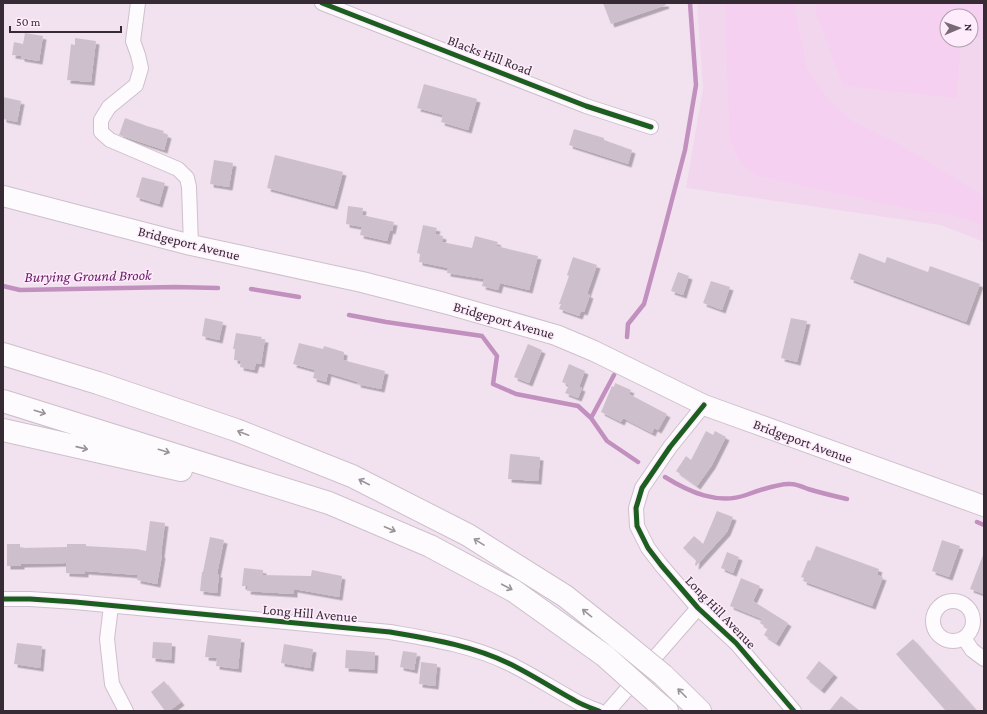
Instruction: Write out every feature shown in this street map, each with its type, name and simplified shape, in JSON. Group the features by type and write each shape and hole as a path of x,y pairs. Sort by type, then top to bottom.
{"highway":[{"path":"3,354 98,383 236,430 352,476 468,535 565,596 663,675 700,711"},
{"path":"3,401 329,504 430,546 514,591 605,656 660,705"},
{"path":"3,430 329,504"}],"main road":[{"name":"Bridgeport Avenue","path":"3,196 191,244 384,288 556,334 704,405 984,506"}],"street":[{"path":"138,3 133,41 141,68 136,85 109,107 101,120 101,132 110,140 178,169 187,178 189,188 191,244"},
{"name":"Blacks Hill Road","path":"322,3 586,106 651,127"},
{"name":"Long Hill Avenue","path":"704,405 670,447 642,488 636,508 637,526 648,548 661,566 698,608 736,643 794,711"},
{"name":"Long Hill Avenue","path":"3,599 30,599 390,632 442,641 506,662 536,677 575,701 599,711"},
{"path":"111,606 107,639 112,684 126,711"},
{"name":"Long Hill Avenue","path":"608,711 698,608"},
{"path":"964,638 972,650 984,659"}],"shaded area":[{"path":"697,3 984,3 984,242 940,225 686,188 703,88"},
{"path":"726,3 795,3 795,10 807,68 828,99 852,121 896,142 984,196 984,226 953,216 919,211 758,176 742,165 730,141 725,11"},
{"path":"817,3 984,3 984,39 979,38 979,8 939,8 939,48 960,48 957,98 843,86 816,13"}],"building":[{"path":"603,3 665,3 666,5 611,24"},
{"path":"25,33 43,36 39,61 12,55 14,42 23,44"},
{"path":"75,38 96,41 91,82 67,80 71,44 75,45"},
{"path":"424,84 477,99 468,130 441,122 443,115 417,108"},
{"path":"3,97 21,101 17,122 3,119"},
{"path":"125,118 164,131 163,133 168,135 164,150 119,135"},
{"path":"574,129 604,138 604,140 632,150 628,164 569,145"},
{"path":"275,155 343,172 334,206 267,188"},
{"path":"214,160 233,163 229,187 210,184"},
{"path":"142,177 165,183 159,204 136,197"},
{"path":"348,206 363,208 362,215 394,222 392,231 390,230 387,241 360,235 362,227 346,224"},
{"path":"423,225 437,228 435,234 443,236 442,242 472,248 475,236 498,242 496,246 538,256 529,290 500,283 498,290 482,286 484,279 447,273 448,268 419,262 420,254 417,253"},
{"path":"859,253 885,263 887,257 928,272 930,266 980,284 966,322 850,279"},
{"path":"573,257 597,265 587,294 590,295 584,312 581,311 579,316 559,309 561,304 559,304 569,276 567,275"},
{"path":"678,272 689,276 683,295 671,291"},
{"path":"711,281 730,287 722,310 703,303"},
{"path":"205,318 223,322 219,340 202,336"},
{"path":"791,318 807,321 797,362 781,358"},
{"path":"236,333 262,337 261,339 265,339 261,364 256,363 254,370 240,367 241,361 234,360 235,349 233,349"},
{"path":"299,343 323,349 324,346 344,352 343,360 385,371 381,389 357,384 358,382 328,373 326,382 313,378 315,370 293,364"},
{"path":"528,344 542,350 529,383 514,377"},
{"path":"569,364 585,371 579,387 582,388 578,398 565,393 569,385 562,382"},
{"path":"615,383 631,390 629,394 667,414 658,430 654,428 652,433 623,418 621,422 601,412 612,386 614,387"},
{"path":"706,431 713,435 715,431 726,437 712,465 697,486 676,471 686,456 691,460"},
{"path":"510,454 540,457 538,481 508,479"},
{"path":"717,511 733,517 727,532 696,566 696,560 683,548 694,536 703,544"},
{"path":"150,521 165,523 157,584 137,580 138,575 85,571 85,574 66,573 66,563 21,564 21,566 7,566 7,544 20,544 20,548 67,547 67,544 86,544 86,546 137,549 146,551"},
{"path":"210,537 224,540 217,574 219,574 217,593 200,591 202,572"},
{"path":"942,540 960,546 949,577 932,571"},
{"path":"816,546 879,569 877,575 883,577 872,606 803,581 804,578 801,577"},
{"path":"727,552 739,557 733,573 721,568"},
{"path":"984,555 984,594 970,589"},
{"path":"244,568 263,570 263,575 311,576 312,570 342,576 339,597 294,589 294,594 247,591 248,586 242,586"},
{"path":"741,578 760,586 753,601 788,623 776,643 764,635 768,628 760,623 762,619 730,606"},
{"path":"208,635 241,639 238,669 216,666 217,658 205,657"},
{"path":"913,639 977,711 946,711 896,654"},
{"path":"153,642 172,643 171,660 152,658"},
{"path":"17,643 42,646 40,668 14,664"},
{"path":"284,644 313,649 310,668 281,663"},
{"path":"346,650 375,652 374,670 345,668"},
{"path":"403,651 417,653 414,670 400,667"},
{"path":"819,661 834,674 821,690 806,678"},
{"path":"421,662 437,664 435,686 419,684"},
{"path":"164,681 181,702 169,711 165,711 151,692"},
{"path":"841,696 860,711 829,711"}],"waterway":[{"path":"627,337 628,324 644,304 685,150 696,85 690,3"},
{"name":"Burying Ground Brook","path":"3,286 20,290 175,287 218,288"},
{"path":"251,289 299,297"},
{"path":"349,315 482,336 497,356 493,384 516,394 578,406 591,418 607,441 638,462"},
{"path":"591,418 614,375"},
{"path":"665,477 684,488 714,498 735,498 762,489 791,484 847,499"},
{"path":"977,522 984,525"}],"cycle path":[{"path":"322,3 586,106 651,127"},
{"path":"704,405 670,447 642,488 636,508 637,526 648,548 661,565 698,608 736,643 794,711"},
{"path":"3,599 75,602 390,632 420,637 465,647 494,657 525,672 580,703 599,711"}]}
